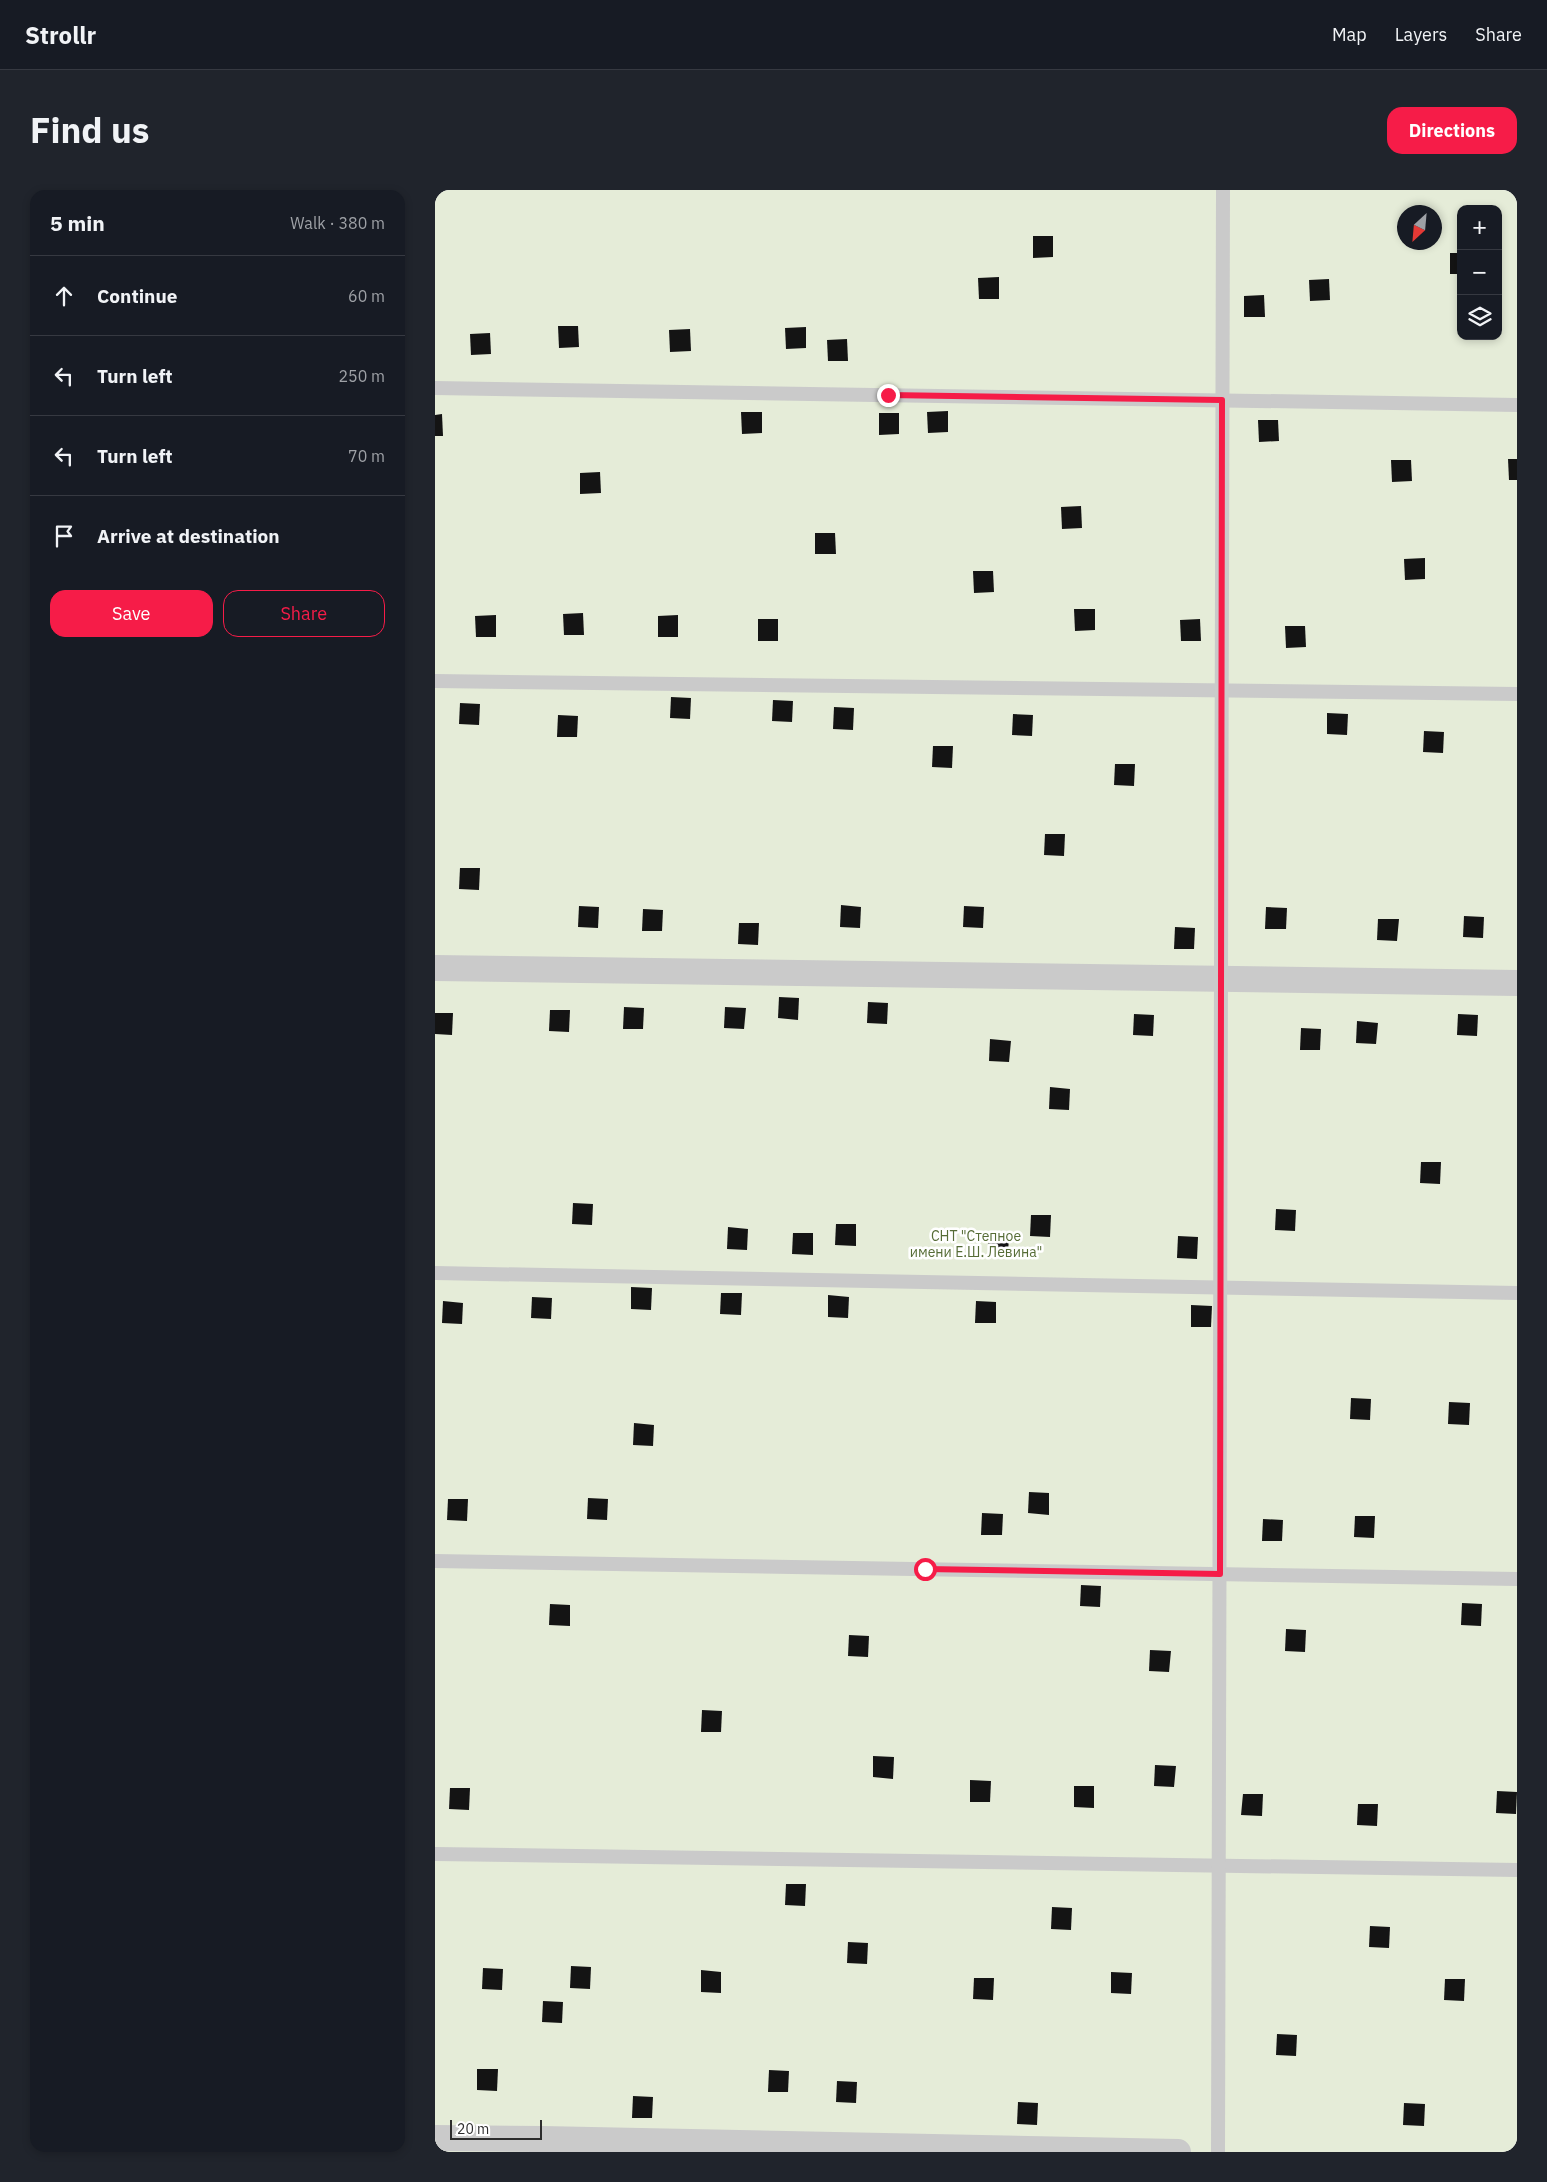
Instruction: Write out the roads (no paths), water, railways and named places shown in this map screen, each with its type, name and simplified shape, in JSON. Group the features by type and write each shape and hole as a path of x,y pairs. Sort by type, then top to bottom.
{"street":[{"path":"435,968 1517,983"},
{"path":"435,2138 542,2146 1178,2152"}],"lane":[{"path":"1218,2152 1223,190"},
{"path":"435,388 1517,405"},
{"path":"435,681 1517,694"},
{"path":"435,1274 1517,1293"},
{"path":"435,1561 1517,1579"},
{"path":"435,1854 1517,1870"}],"park label":[{"name":"СНТ \"Степное имени Е.Ш. Левина\"","path":"976,1244"}]}
